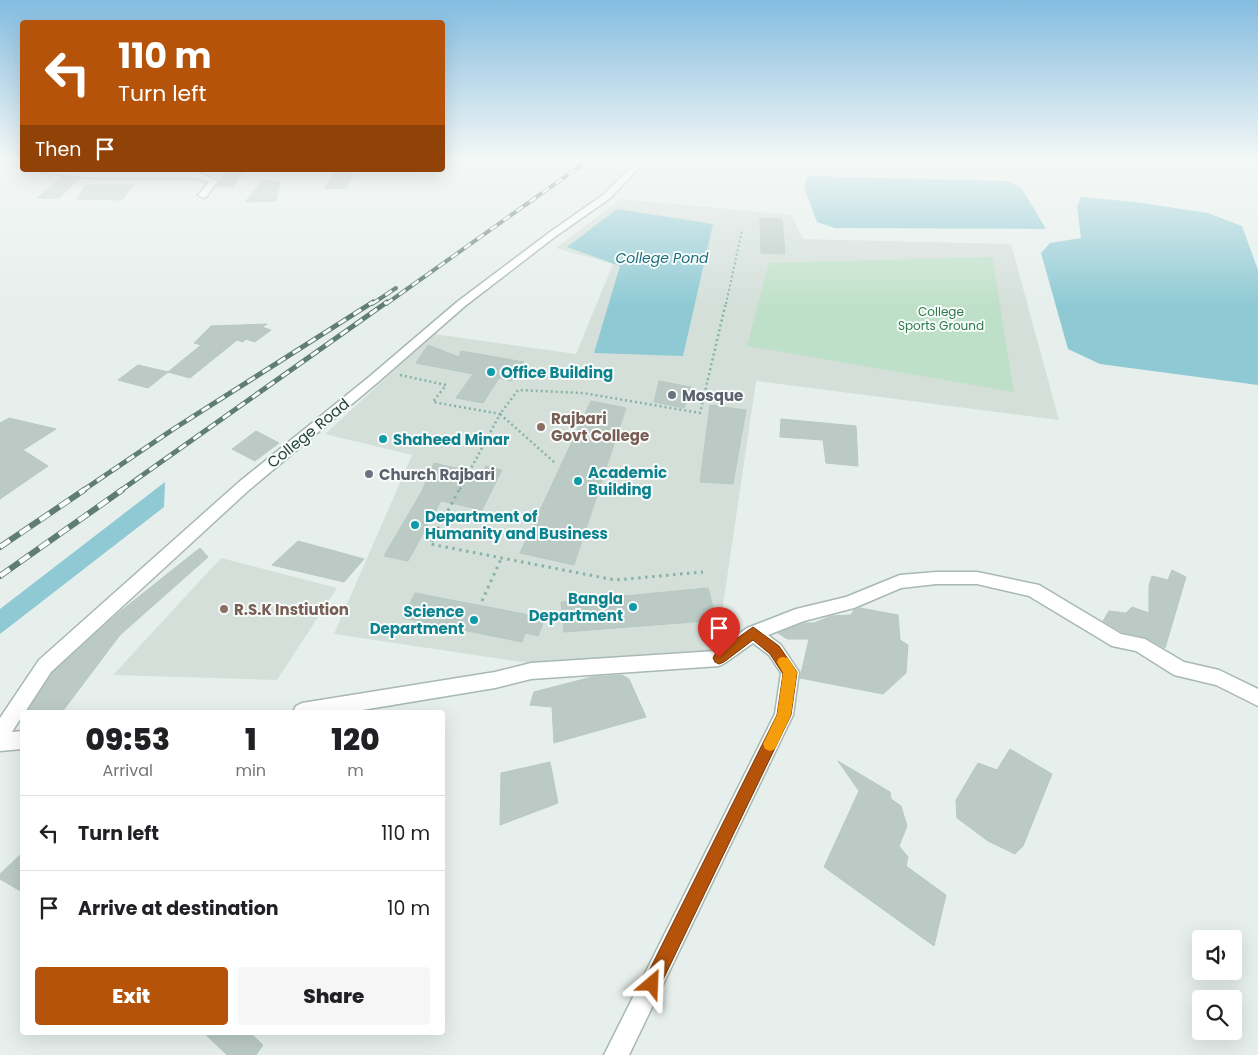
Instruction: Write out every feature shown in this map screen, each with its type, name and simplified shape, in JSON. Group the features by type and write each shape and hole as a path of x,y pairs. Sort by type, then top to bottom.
{"street":[{"name":"College Road","path":"0,734 45,666 244,486 461,304 590,208"},
{"path":"314,710 495,680 531,671 719,658 753,633 802,614 848,603 900,582 936,578 977,578 1033,590 1118,642 1139,644 1180,669 1219,678 1258,698"},
{"path":"616,1055 784,715 790,672 775,650 753,633"},
{"path":"0,742 20,740"}],"path":[{"path":"703,572 615,580 430,544 500,414 518,390 583,393 700,413 714,359 742,230"},
{"path":"382,372 446,385 434,402 500,414 554,462"},
{"path":"482,601 501,559"}],"shaded area":[{"name":"Rajbari Govt College","path":"609,208 719,208 791,215 803,239 1011,244 1059,420 756,381 716,653 529,663 334,634 412,455 325,434 434,334 576,354 613,264 556,248"},
{"path":"221,558 337,588 277,680 113,675"}],"green space":[{"name":"College Sports Ground","path":"992,257 1014,392 747,346 769,263"}],"water":[{"path":"812,208 1034,208 1046,229 835,228 817,222"},
{"path":"1077,208 1176,208 1208,213 1242,226 1258,270 1258,385 1100,364 1068,349 1041,253 1050,243 1081,238"},
{"name":"College Pond","path":"617,209 713,224 683,356 594,353 620,266 567,247"},
{"path":"165,482 164,507 0,634 0,609"}],"building":[{"path":"760,218 782,219 785,254 761,253"},
{"path":"267,324 262,327 271,330 255,342 246,339 243,342 237,340 190,378 168,372 201,345 194,343 211,326"},
{"name":"Office Building","path":"428,345 459,357 461,351 524,362 512,381 499,378 483,403 456,398 473,374 416,363"},
{"path":"138,365 168,372 148,388 118,380"},
{"name":"Mosque","path":"659,381 691,387 684,408 654,402"},
{"name":"Academic Building","path":"591,401 626,408 574,565 520,553"},
{"path":"710,405 746,410 733,484 700,482"},
{"path":"9,418 56,429 23,450 48,466 0,499 0,423"},
{"path":"781,419 856,426 858,466 826,463 823,440 780,437"},
{"path":"256,431 279,443 255,461 232,449"},
{"path":"434,463 482,474 486,466 502,470 482,510 441,501 408,561 384,556 422,491"},
{"path":"298,541 364,559 344,582 272,565"},
{"path":"200,548 208,557 120,635 64,710 28,710 52,673 117,614"},
{"path":"1172,570 1186,577 1165,648 1145,637 1122,632 1103,621 1109,611 1126,613 1132,607 1149,613 1149,586 1152,576 1168,580"},
{"name":"Bangla Department","path":"708,588 714,611 703,612 706,621 564,632 561,602"},
{"name":"Science Department","path":"415,593 545,618 538,636 525,633 522,642 403,618"},
{"path":"860,608 898,615 900,640 908,645 906,673 883,694 800,678 809,639 787,639 778,633 831,616 851,615 854,610"},
{"path":"622,675 629,679 646,717 554,743 552,707 530,705 534,692 592,677"},
{"path":"1010,749 1052,774 1023,846 1015,854 988,841 957,818 956,800 978,763 997,770"},
{"path":"838,761 890,792 891,799 901,806 907,826 899,846 908,857 906,866 946,895 934,946 824,867 859,791"},
{"path":"550,762 558,803 500,825 501,773"},
{"path":"20,855 20,891 0,879 0,874"},
{"path":"206,1035 252,1035 263,1045 256,1055 227,1055"}],"railway":[{"path":"386,304 521,208"},
{"path":"372,304 396,288"},
{"path":"82,491 175,428 373,302"},
{"path":"120,491 387,302"},
{"path":"0,547 84,490"},
{"path":"0,576 122,490"}],"slow traffic":[{"path":"770,744 784,715 790,672 783,662"}],"place":[{"name":"Office Building","path":"491,372"},
{"name":"Mosque","path":"672,395"},
{"name":"Rajbari Govt College","path":"541,427"},
{"name":"Shaheed Minar","path":"383,439"},
{"name":"Church Rajbari","path":"369,474"},
{"name":"Academic Building","path":"578,481"},
{"name":"Department of Humanity and Business","path":"415,525"},
{"name":"Bangla Department","path":"633,607"},
{"name":"R.S.K Instiution","path":"224,609"},
{"name":"Science Department","path":"474,620"}],"route":[{"path":"652,984 784,715 790,672 775,650 753,633 719,658"}]}
